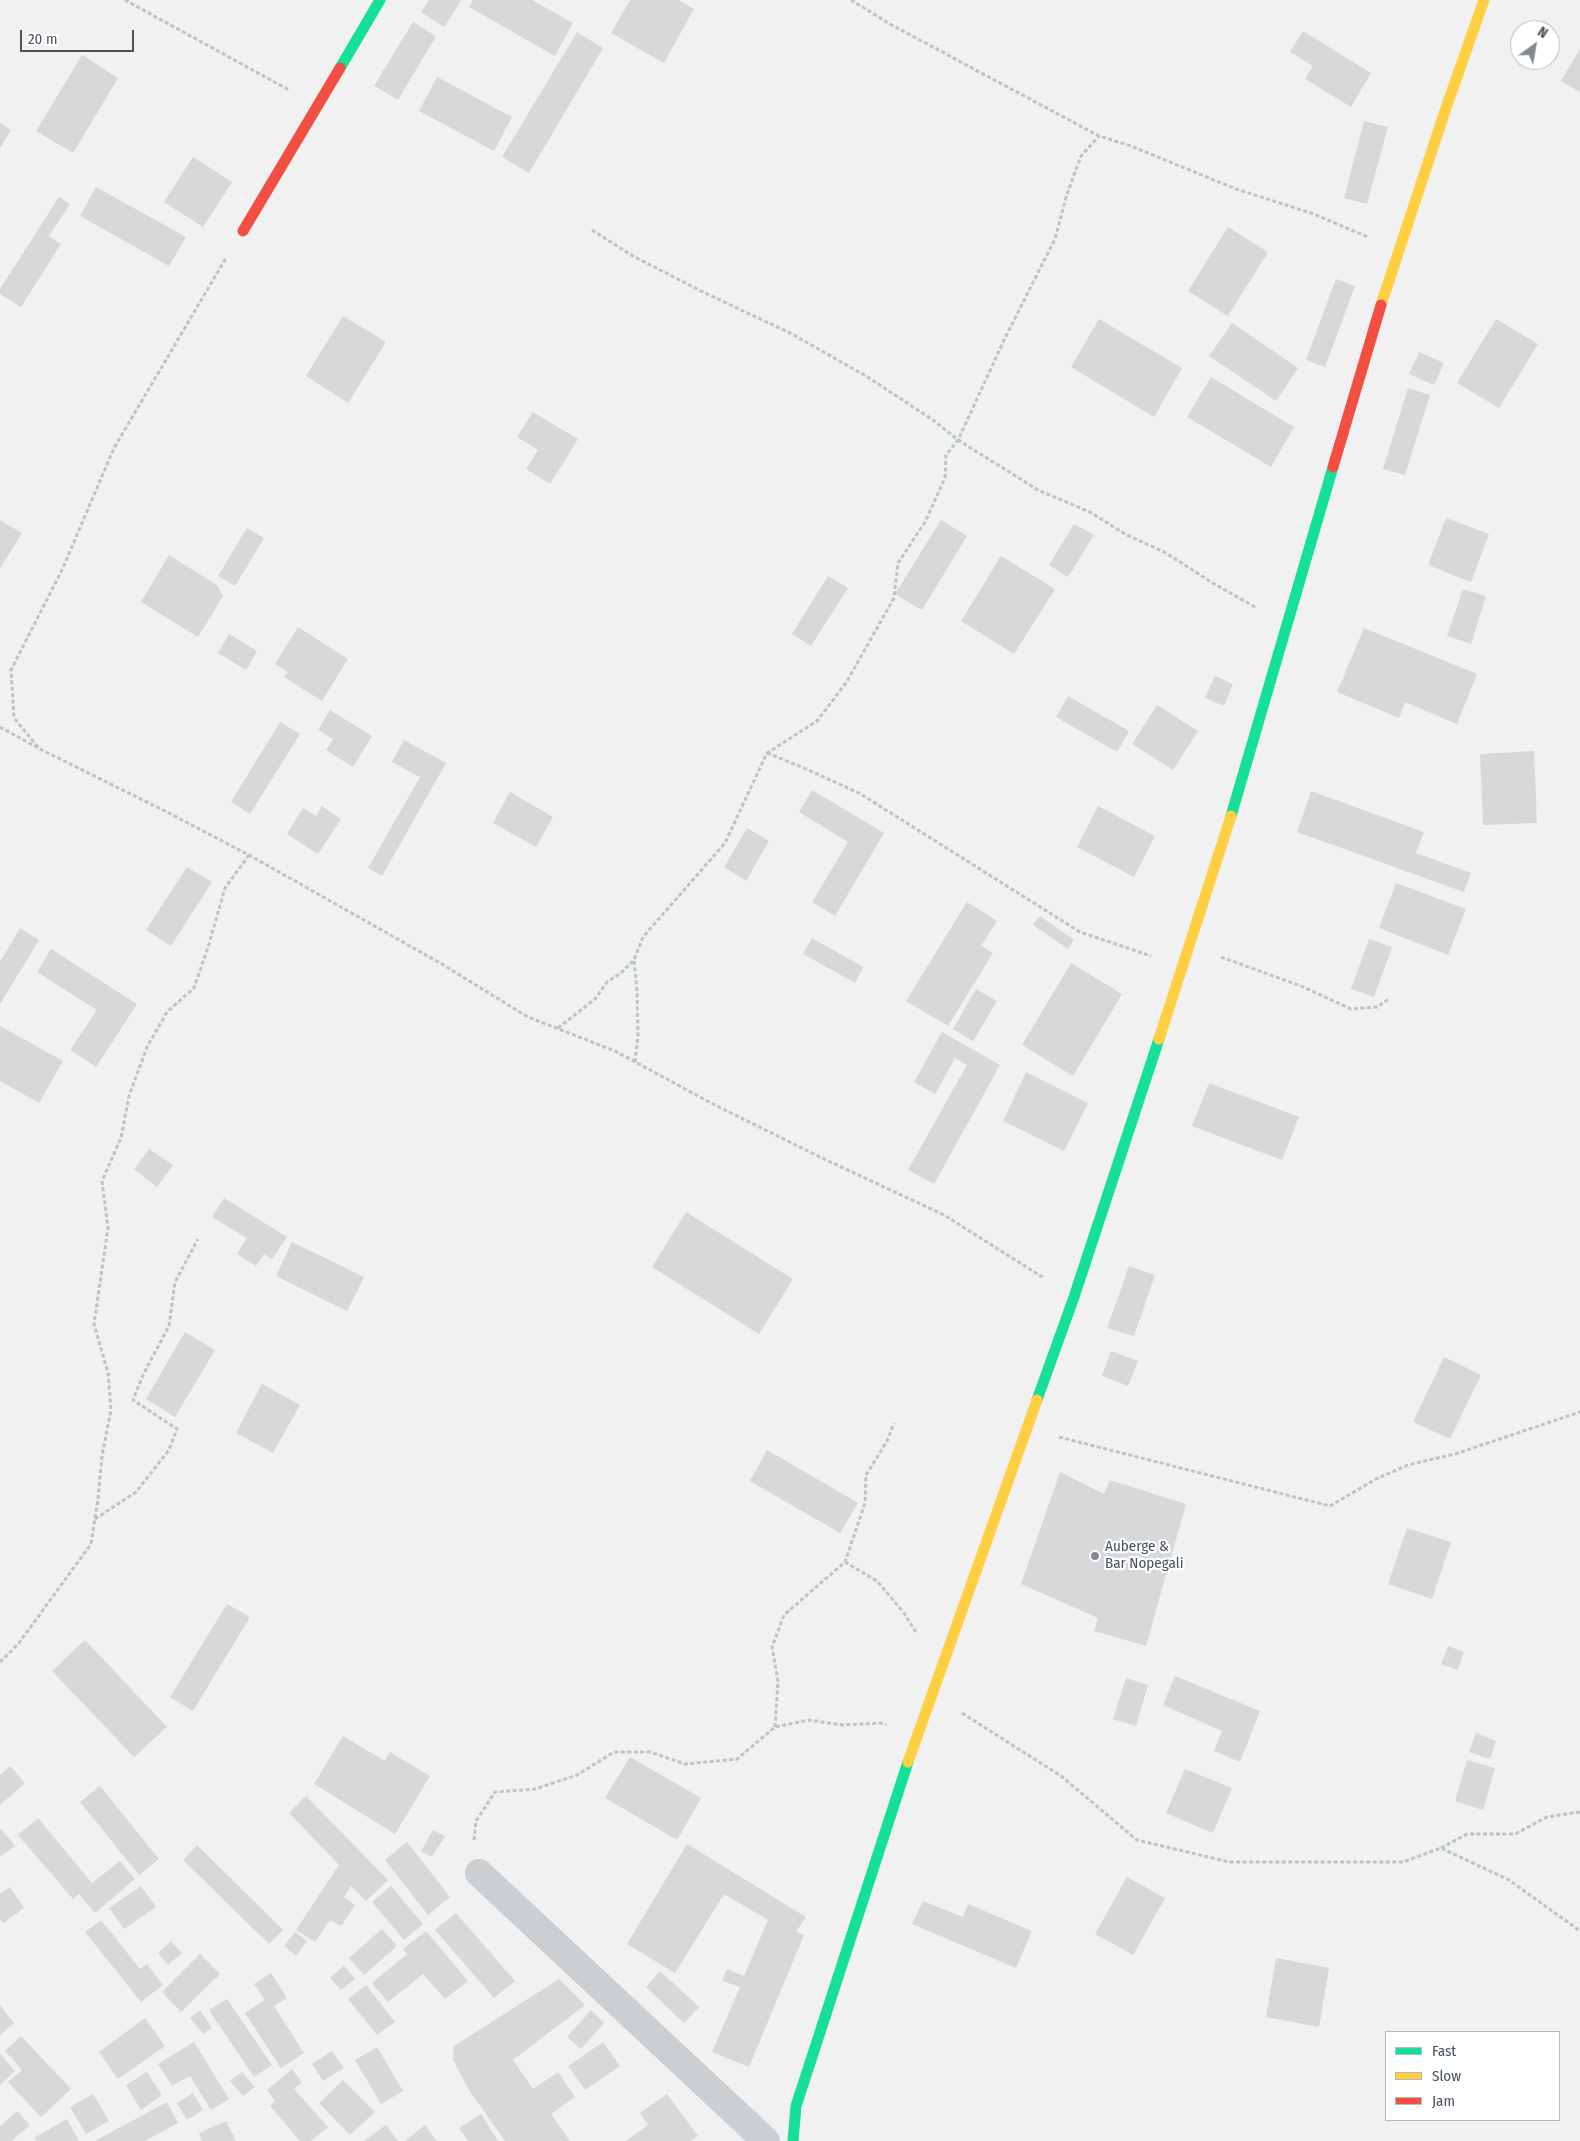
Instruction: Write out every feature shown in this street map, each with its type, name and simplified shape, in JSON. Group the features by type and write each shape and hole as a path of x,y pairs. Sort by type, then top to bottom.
{"street":[{"path":"242,231 380,0"},
{"path":"793,2141 796,2106 918,1733 1074,1297 1223,844 1369,342 1446,108 1484,0"},
{"path":"479,1873 766,2141"}],"path":[{"path":"125,0 317,106"},
{"path":"851,0 890,24 1099,136 1131,146 1236,189 1311,212 1399,250"},
{"path":"558,1028 595,999 607,982 621,973 634,960 643,937 725,842 767,753 817,721 846,683 894,598 898,563 925,522 945,478 946,455 958,440 1055,240 1067,194 1081,156 1099,136"},
{"path":"592,230 642,260 701,291 792,334 858,371 933,420 958,440 1038,490 1090,512 1125,534 1166,553 1216,585 1286,624"},
{"path":"40,750 14,718 11,670 62,570 114,448 242,231"},
{"path":"0,728 249,855 440,963 528,1016 615,1051 712,1104 944,1215 1074,1297"},
{"path":"767,753 859,793 1080,932 1183,966"},
{"path":"0,1662 19,1643 91,1544 102,1456 111,1410 108,1373 94,1324 108,1228 102,1180 120,1138 128,1096 147,1047 167,1012 194,988 225,888 249,855"},
{"path":"1190,946 1301,986 1351,1009 1377,1007 1390,998"},
{"path":"634,960 638,991 638,1036 635,1062"},
{"path":"95,1520 136,1492 169,1450 177,1429 133,1400 143,1375 169,1326 176,1282 198,1239"},
{"path":"1027,1429 1330,1506 1376,1479 1408,1465 1456,1454 1580,1412"},
{"path":"775,1727 778,1681 772,1647 784,1615 845,1562 865,1503 866,1475 888,1441 894,1423"},
{"path":"845,1562 876,1582 904,1612 921,1640 947,1651"},
{"path":"932,1694 1062,1776 1137,1840 1229,1862 1403,1862 1441,1848 1467,1834 1515,1834 1546,1817 1580,1812"},
{"path":"479,1873 473,1851 476,1821 495,1792 535,1789 577,1775 614,1752 650,1752 685,1764 737,1759 775,1727 809,1720 843,1725 880,1723 918,1733"},
{"path":"1441,1848 1509,1880 1580,1931"}],"building":[{"path":"429,0 461,1 444,27 421,12"},
{"path":"473,0 532,0 573,23 555,56 469,7"},
{"path":"630,0 678,0 694,9 664,63 611,33"},
{"path":"413,22 436,36 398,100 374,86"},
{"path":"1303,31 1371,73 1351,107 1305,79 1313,66 1290,52"},
{"path":"577,32 603,48 529,173 502,157"},
{"path":"1580,49 1580,92 1561,81"},
{"path":"82,55 118,78 73,153 36,131"},
{"path":"437,77 512,117 494,151 419,111"},
{"path":"1364,121 1388,127 1367,204 1344,198"},
{"path":"0,123 11,130 0,148"},
{"path":"193,157 232,182 203,227 164,202"},
{"path":"96,187 186,237 169,266 80,216"},
{"path":"59,197 70,204 49,236 61,244 21,307 0,294 0,289"},
{"path":"1228,227 1268,252 1228,316 1188,291"},
{"path":"1336,279 1355,286 1325,367 1306,360"},
{"path":"343,316 386,342 348,403 306,376"},
{"path":"1099,319 1182,368 1154,417 1071,367"},
{"path":"1496,319 1538,344 1499,408 1457,383"},
{"path":"1232,323 1298,368 1276,401 1209,356"},
{"path":"1419,352 1444,363 1434,385 1409,374"},
{"path":"1211,377 1294,427 1271,467 1187,417"},
{"path":"1408,388 1430,395 1405,475 1383,469"},
{"path":"533,412 578,439 550,484 526,469 538,450 517,437"},
{"path":"1446,518 1489,534 1471,582 1428,565"},
{"path":"0,520 22,533 0,569"},
{"path":"941,520 967,536 922,610 895,594"},
{"path":"1074,524 1094,535 1068,577 1049,565"},
{"path":"247,528 264,538 235,586 218,576"},
{"path":"169,555 217,585 223,596 198,637 141,602"},
{"path":"1001,556 1055,589 1014,654 961,621"},
{"path":"828,576 848,588 811,646 792,634"},
{"path":"1463,589 1486,596 1471,644 1447,636"},
{"path":"298,627 348,659 322,701 284,677 288,672 275,664"},
{"path":"1364,628 1477,674 1457,724 1405,702 1399,718 1337,692"},
{"path":"229,634 257,651 246,670 218,653"},
{"path":"1215,676 1233,684 1224,706 1205,698"},
{"path":"1068,696 1129,731 1117,752 1056,717"},
{"path":"1157,705 1198,731 1173,770 1132,744"},
{"path":"330,710 372,736 353,767 326,750 333,739 318,730"},
{"path":"280,722 300,734 250,814 231,802"},
{"path":"404,740 446,763 382,876 368,868 420,777 392,762"},
{"path":"1534,751 1537,823 1483,825 1480,754"},
{"path":"812,790 884,833 835,916 812,902 848,842 799,812"},
{"path":"1311,791 1424,832 1416,853 1471,873 1464,892 1297,832"},
{"path":"510,792 553,817 536,847 493,823"},
{"path":"322,806 341,819 318,854 287,834 303,808 316,816"},
{"path":"1098,806 1155,836 1134,877 1077,847"},
{"path":"747,828 769,841 746,881 724,867"},
{"path":"187,867 212,882 171,946 146,930"},
{"path":"1396,883 1466,909 1448,955 1379,928"},
{"path":"967,902 997,921 981,946 993,953 948,1026 906,1001"},
{"path":"1040,916 1074,940 1068,949 1033,925"},
{"path":"20,928 39,940 0,1004 0,962"},
{"path":"812,938 863,967 855,983 803,954"},
{"path":"1369,939 1392,947 1374,997 1351,989"},
{"path":"51,949 137,1004 96,1067 70,1050 97,1010 37,972"},
{"path":"1071,963 1122,994 1073,1076 1022,1045"},
{"path":"976,989 997,1001 973,1041 953,1029"},
{"path":"0,1026 63,1061 39,1103 0,1081"},
{"path":"942,1032 1000,1065 934,1184 908,1170 967,1065 955,1058 935,1094 914,1082"},
{"path":"1026,1072 1088,1103 1064,1151 1003,1121"},
{"path":"1209,1083 1299,1117 1282,1160 1192,1126"},
{"path":"149,1149 173,1165 157,1187 134,1169"},
{"path":"224,1198 287,1237 272,1259 264,1254 256,1266 237,1254 247,1238 212,1217"},
{"path":"686,1212 793,1279 759,1334 652,1267"},
{"path":"292,1242 364,1277 347,1311 276,1276"},
{"path":"1129,1266 1155,1275 1134,1336 1107,1328"},
{"path":"185,1332 215,1350 175,1417 146,1399"},
{"path":"1111,1351 1138,1361 1128,1386 1102,1376"},
{"path":"1444,1357 1481,1375 1450,1439 1413,1422"},
{"path":"262,1384 300,1405 273,1453 236,1433"},
{"path":"767,1450 858,1503 840,1533 750,1481"},
{"path":"1060,1472 1104,1494 1110,1480 1186,1504 1146,1646 1094,1631 1098,1618 1021,1584"},
{"path":"1407,1528 1451,1542 1432,1599 1388,1584"},
{"path":"227,1604 250,1617 193,1711 170,1697"},
{"path":"85,1640 167,1727 134,1757 52,1671"},
{"path":"1448,1646 1464,1652 1458,1670 1441,1664"},
{"path":"1175,1676 1260,1711 1240,1762 1214,1751 1222,1731 1163,1705"},
{"path":"1126,1678 1148,1685 1136,1726 1113,1719"},
{"path":"1476,1733 1496,1741 1490,1759 1469,1752"},
{"path":"343,1736 385,1761 390,1752 430,1776 395,1834 314,1784"},
{"path":"630,1757 701,1798 677,1840 605,1798"},
{"path":"1467,1760 1495,1768 1483,1810 1455,1801"},
{"path":"10,1766 25,1783 0,1805 0,1775"},
{"path":"1185,1769 1232,1788 1213,1833 1166,1813"},
{"path":"100,1786 159,1859 139,1875 80,1802"},
{"path":"306,1796 388,1880 366,1901 351,1886 344,1897 355,1905 341,1926 330,1920 315,1942 296,1930 339,1865 289,1813"},
{"path":"38,1818 92,1883 120,1861 135,1879 95,1913 79,1894 73,1899 18,1835"},
{"path":"0,1828 15,1846 0,1857"},
{"path":"433,1830 445,1836 432,1857 421,1851"},
{"path":"407,1842 450,1897 428,1915 385,1860"},
{"path":"687,1844 806,1917 796,1932 804,1935 749,2067 712,2052 740,1987 722,1981 727,1969 744,1976 768,1920 724,1894 675,1973 627,1944"},
{"path":"197,1845 283,1930 269,1944 183,1860"},
{"path":"1127,1877 1165,1898 1133,1955 1095,1934"},
{"path":"141,1886 156,1907 124,1929 109,1908"},
{"path":"391,1886 423,1924 404,1940 372,1902"},
{"path":"10,1887 24,1908 3,1923 0,1919 0,1894"},
{"path":"923,1901 963,1917 968,1904 1032,1931 1016,1968 912,1924"},
{"path":"456,1913 515,1981 494,1998 435,1930"},
{"path":"101,1920 140,1969 147,1964 163,1985 141,2002 85,1932"},
{"path":"382,1929 397,1946 364,1975 349,1958"},
{"path":"426,1931 468,1981 445,1999 423,1974 388,2002 372,1983 407,1954 403,1949"},
{"path":"295,1932 307,1941 296,1956 284,1946"},
{"path":"171,1941 182,1953 168,1965 158,1953"},
{"path":"200,1954 220,1974 181,2012 162,1992"},
{"path":"1276,1958 1329,1968 1319,2027 1266,2017"},
{"path":"344,1966 355,1979 341,1990 330,1978"},
{"path":"660,1971 699,2007 684,2023 646,1987"},
{"path":"271,1973 287,1998 274,2006 304,2053 281,2068 245,2013 265,2000 254,1984"},
{"path":"559,1979 585,2005 513,2060 533,2089 558,2072 575,2097 551,2114 570,2141 505,2141 469,2090 453,2060 454,2046"},
{"path":"366,1985 395,2022 377,2035 348,1999"},
{"path":"227,1999 272,2065 254,2077 209,2010"},
{"path":"0,2005 14,2023 0,2035"},
{"path":"200,2010 212,2028 203,2034 190,2018"},
{"path":"591,2010 604,2023 581,2049 567,2037"},
{"path":"145,2018 165,2046 118,2079 99,2052"},
{"path":"21,2036 71,2089 41,2117 8,2082 22,2070 5,2051"},
{"path":"194,2042 229,2099 211,2110 190,2076 172,2086 158,2064"},
{"path":"603,2042 620,2066 585,2090 568,2066"},
{"path":"377,2047 403,2091 381,2104 355,2060"},
{"path":"332,2051 344,2068 323,2081 312,2064"},
{"path":"0,2054 15,2071 0,2085"},
{"path":"292,2069 302,2082 294,2089 328,2127 311,2141 300,2141 270,2106 275,2101 267,2090"},
{"path":"147,2072 162,2095 141,2110 126,2085"},
{"path":"242,2072 255,2087 243,2096 230,2081"},
{"path":"343,2080 375,2112 350,2135 319,2103"},
{"path":"193,2093 203,2110 187,2120 177,2103"},
{"path":"93,2094 109,2121 86,2134 70,2107"},
{"path":"667,2094 698,2136 691,2141 626,2141 648,2125 640,2113"},
{"path":"167,2102 178,2123 145,2141 95,2141"},
{"path":"17,2111 30,2125 12,2141 0,2141 0,2126"},
{"path":"481,2114 498,2141 468,2141 459,2128"},
{"path":"67,2119 79,2141 36,2141 34,2138"},
{"path":"226,2121 236,2141 202,2141 199,2133"},
{"path":"386,2125 398,2141 364,2141"},
{"path":"425,2125 437,2141 406,2140"}],"traffic: fast":[{"path":"340,68 380,0"},
{"path":"1231,816 1333,467"},
{"path":"1037,1400 1074,1297 1159,1039"},
{"path":"793,2141 796,2106 908,1762"}],"traffic: slow":[{"path":"1381,305 1484,0"},
{"path":"1159,1039 1231,816"},
{"path":"908,1762 1037,1400"}],"traffic: jam":[{"path":"243,231 340,68"},
{"path":"1333,467 1381,305"}],"place":[{"name":"Auberge & Bar Nopegali","path":"1095,1556"}]}
